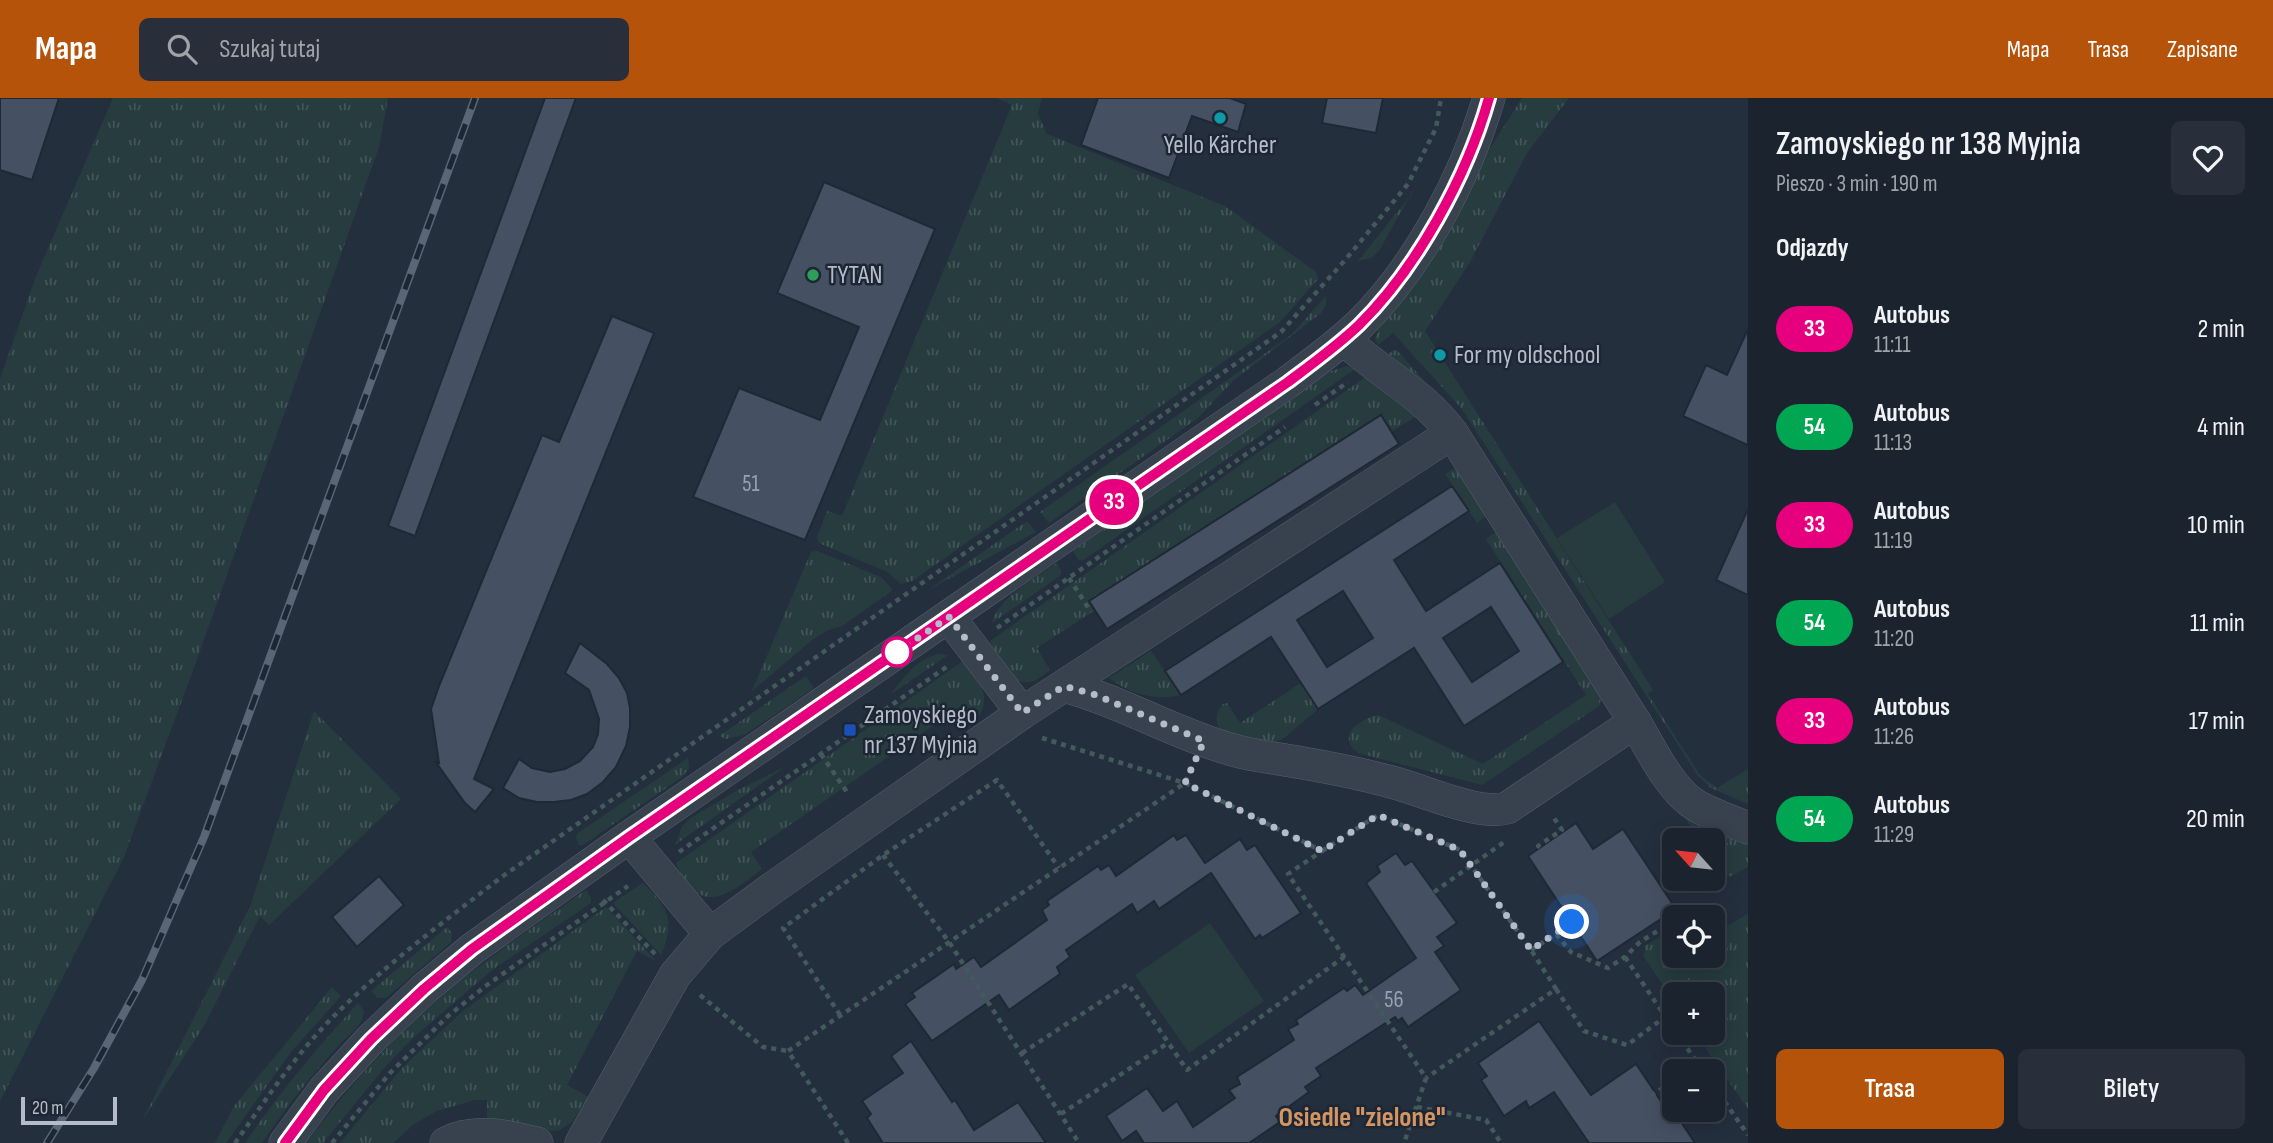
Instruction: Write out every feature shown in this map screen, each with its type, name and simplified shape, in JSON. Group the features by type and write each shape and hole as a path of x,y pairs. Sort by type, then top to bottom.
{"street":[{"path":"285,1143 324,1090 371,1039 472,949 629,837 1288,382 1344,339 1393,287 1428,234 1464,163 1489,98"},
{"path":"1344,339 1371,363 1422,399 1452,433 1674,785 1696,806 1748,828"},
{"path":"581,1143 675,975 710,934 865,823 1030,725 1064,686 1452,433"},
{"path":"949,617 1030,725"},
{"path":"1064,686 1096,695 1204,741 1249,754 1391,782 1475,807 1496,810 1507,808 1635,722"},
{"path":"629,837 710,934"},
{"path":"446,1143 457,1137 479,1135 512,1137 537,1143"}],"path":[{"path":"235,1143 303,1051 337,1013 404,952 503,876 1281,332 1408,184 1436,128 1441,98"},
{"path":"1314,406 1371,363"},
{"path":"1076,573 1292,421"},
{"path":"1069,578 1091,612"},
{"path":"1030,725 1185,783 1322,851"},
{"path":"848,1143 788,1051 1185,783 1204,741"},
{"path":"332,1143 390,1073 448,1016 604,901 821,754 845,787"},
{"path":"840,1016 783,928 883,855 997,780 1059,868"},
{"path":"1434,892 1507,841 1496,810"},
{"path":"1426,1078 1288,874 1378,815 1460,850 1584,1031 1627,1045 1662,1019"},
{"path":"865,823 883,855 949,942 1079,1143"},
{"path":"1531,950 1572,922"},
{"path":"1556,934 1571,952 1608,968 1662,928"},
{"path":"1022,1053 1128,984 1187,1070 1344,957"},
{"path":"1625,957 1662,1012"},
{"path":"1404,1143 1426,1078 1556,989"},
{"path":"1061,1114 1168,1043"},
{"path":"1651,1096 1662,1088"},
{"path":"1725,1102 1747,1132"},
{"path":"1417,1107 1486,1120 1501,1143"}],"green space":[{"path":"113,98 388,98 379,147 124,857 0,1101 0,379 35,279"},
{"path":"997,98 1042,98 1038,114 1047,134 1225,206 1316,272 1318,279 1280,322 912,581 901,584 887,572 819,543 817,537 827,511 842,516 1012,105"},
{"path":"1522,98 1569,98 1527,153 1470,262 1425,331 1653,690 1648,694 1700,775 1717,788 1748,769 1748,804 1711,788 1698,776 1462,409 1393,333 1378,345 1375,338 1379,328 1405,298 1437,251 1461,209 1489,150"},
{"path":"1409,197 1379,251 1371,258 1358,261"},
{"path":"1326,296 1326,304 1321,313 1234,380 1198,418 1049,523 1040,512 1291,335"},
{"path":"1397,350 1435,393 1385,357"},
{"path":"1347,366 1355,369 1082,561 1078,559 1073,551 1331,371"},
{"path":"1367,376 1420,414 1392,431 1381,415 1090,600 1095,610 1037,648 1050,670 1040,678 1022,682 1005,668 990,641"},
{"path":"1457,467 1488,515 1477,523 1445,474"},
{"path":"1615,502 1665,582 1609,619 1557,538"},
{"path":"1027,521 1036,532 928,590"},
{"path":"1499,530 1603,694 1599,706 1482,785 1358,753 1349,740 1349,734 1364,720 1378,715 1483,764 1586,695 1486,539"},
{"path":"817,551 881,577 893,590 842,626 828,630 812,640 752,691 811,552"},
{"path":"1057,563 1061,575 991,624 1010,596"},
{"path":"1151,651 1181,695 1143,695 1109,678"},
{"path":"940,654 948,655 891,694 918,663"},
{"path":"963,661 976,675 983,692 983,709 972,724 960,707 751,852 762,869 736,888 708,897 699,894 690,886 676,863"},
{"path":"806,676 814,688 744,735 726,739 719,736"},
{"path":"1301,683 1318,709 1284,738 1262,743 1223,733 1218,726 1217,715 1223,704 1227,703 1240,723"},
{"path":"314,711 401,799 269,925 260,916 204,1026 142,1121 251,904"},
{"path":"688,758 689,768 682,777 583,845 579,845 576,837 578,833"},
{"path":"785,767 676,844 682,826 692,817"},
{"path":"1678,809 1716,828 1692,828"},
{"path":"1726,833 1748,844 1748,867 1729,877 1726,873"},
{"path":"643,883 659,900 667,916 668,933 661,955 613,903"},
{"path":"586,890 591,903 492,970 411,1040 384,1068 323,1143 306,1143 362,1074 424,1012 483,963"},
{"path":"606,907 656,961 637,951 567,1085 589,1097 572,1122 560,1130 552,1131 511,1121 487,1120 487,1100 475,1100 437,1111 414,1124 393,1143 340,1143 402,1068 463,1011"},
{"path":"1748,914 1748,1109 1725,1076 1725,1059 1713,1059 1703,1045 1725,1045 1725,982 1662,984 1644,957 1645,946 1662,935 1662,968 1725,968 1725,927"},
{"path":"1210,923 1264,1001 1189,1053 1135,975"},
{"path":"447,927 452,933 451,942 386,998 377,998 371,991"},
{"path":"332,987 341,996 291,1052 226,1143 215,1143 234,1106"},
{"path":"358,1003 364,1011 356,1028 311,1078 262,1143 245,1143 299,1071"}],"building":[{"path":"0,98 59,98 32,180 0,170"},
{"path":"545,98 576,98 415,536 388,526"},
{"path":"1098,98 1230,98 1246,104 1238,132 1192,116 1169,178 1081,145"},
{"path":"1327,98 1383,98 1376,133 1322,123"},
{"path":"824,182 935,229 805,540 693,497 739,388 820,420 859,327 777,293"},
{"path":"612,316 654,333 474,779 494,789 475,812 465,803 435,761 439,763 431,709 542,435 559,442"},
{"path":"1748,329 1748,445 1683,416 1706,365 1727,375"},
{"path":"1381,415 1399,444 1107,629 1089,601"},
{"path":"1452,486 1469,511 1394,560 1426,611 1500,563 1563,662 1464,726 1414,648 1318,709 1271,637 1181,695 1165,671","holes":["1343,591 1373,638 1327,667 1297,620","1491,607 1519,651 1472,682 1443,638"]},
{"path":"1748,509 1748,595 1716,580"},
{"path":"580,643 607,664 627,693 630,727 626,746 616,767 603,782 587,794 554,802 519,798 503,788 519,759 532,768 550,772 565,769 580,761 593,747 598,734 599,719 589,690 565,673"},
{"path":"1576,823 1593,849 1623,829 1673,905 1662,905 1662,918 1597,961 1528,856"},
{"path":"1174,835 1177,840 1186,835 1205,863 1240,839 1247,850 1255,845 1301,913 1262,938 1260,935 1255,939 1211,873 1159,909 1154,901 1137,913 1132,904 1066,950 1070,957 1057,967 1060,974 1009,1010 999,995 932,1041 905,1004 915,997 912,993 954,964 956,969 974,957 981,967 1047,920 1042,910 1049,905 1047,901 1098,866 1101,870 1109,865 1116,876"},
{"path":"1396,853 1405,865 1412,861 1457,923 1437,937 1444,946 1435,952 1461,990 1408,1027 1402,1018 1398,1021 1395,1017 1316,1068 1321,1076 1305,1087 1309,1092 1276,1116 1280,1122 1249,1143 1144,1143 1136,1131 1122,1141 1106,1116 1147,1088 1163,1111 1177,1101 1193,1127 1235,1098 1229,1090 1240,1084 1237,1077 1294,1040 1288,1029 1298,1024 1296,1020 1344,988 1347,991 1355,985 1363,995 1416,958 1366,883 1380,872 1377,866"},
{"path":"379,876 404,905 357,947 332,917"},
{"path":"1539,1021 1591,1095 1636,1064 1662,1103 1662,1122 1681,1122 1695,1143 1589,1143 1554,1092 1529,1108 1526,1101 1504,1116 1481,1080 1487,1076 1478,1063"},
{"path":"911,1041 974,1130 1018,1102 1046,1143 883,1143 867,1118 871,1114 862,1101 903,1073 891,1056"}],"railway":[{"path":"47,1143 94,1068 142,980 204,837 475,98"}],"bus line":[{"name":"33","path":"285,1143 324,1090 371,1039 472,949 629,837 1288,382 1344,339 1393,287 1428,234 1476,138 1489,98"}],"place":[{"name":"Yello Kärcher","path":"1220,118"},
{"name":"TYTAN","path":"813,275"},
{"name":"For my oldschool","path":"1440,355"},
{"name":"Zamoyskiego nr 137 Myjnia","path":"850,730"}],"district":[{"name":"Osiedle \"zielone\"","path":"1362,1117"}],"route":[{"path":"897,652 949,617 1022,713 1064,686 1096,695 1204,741 1185,783 1322,851 1378,815 1460,850 1531,950 1572,922"}]}
